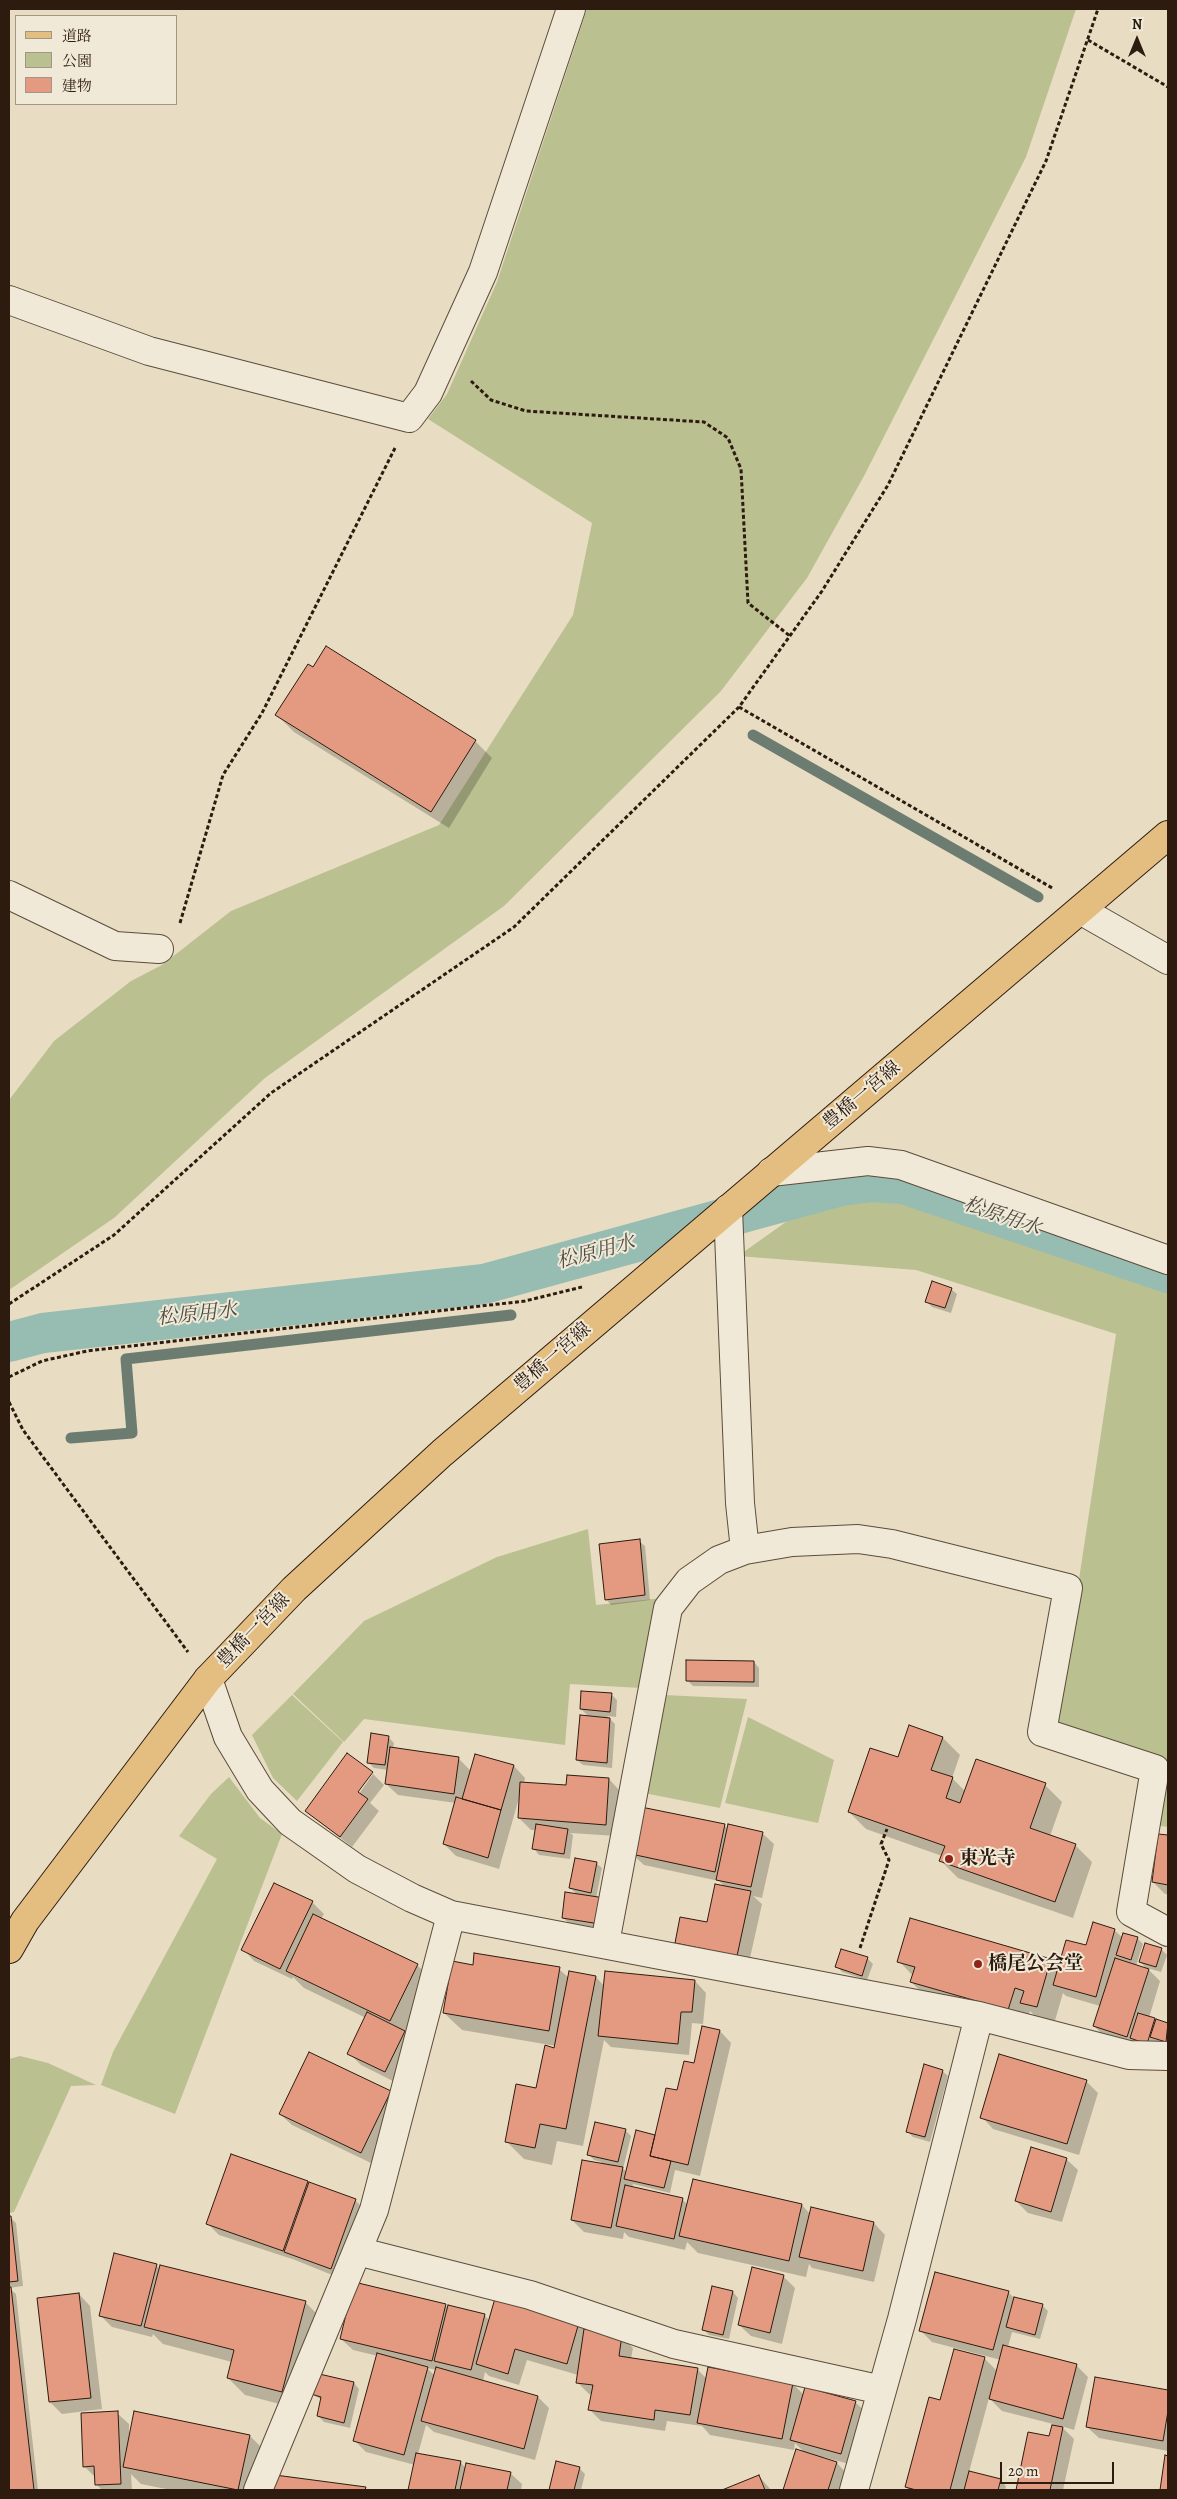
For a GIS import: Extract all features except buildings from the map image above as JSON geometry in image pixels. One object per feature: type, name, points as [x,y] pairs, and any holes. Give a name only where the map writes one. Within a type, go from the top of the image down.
[{"type":"main road","name":"豊橋一宮線","points":[[9,1949],[25,1921],[208,1679],[294,1589],[442,1453],[771,1172],[1082,911],[1168,835]]},
{"type":"street","points":[[9,300],[149,351],[409,418],[428,393],[483,272],[571,9]]},
{"type":"street","points":[[9,895],[115,946],[159,949]]},
{"type":"street","points":[[1082,911],[1168,960]]},
{"type":"street","points":[[771,1172],[868,1161],[901,1165],[1168,1260]]},
{"type":"street","points":[[728,1209],[740,1503],[745,1550]]},
{"type":"street","points":[[605,1943],[668,1608],[689,1581],[719,1560],[745,1550],[792,1542],[858,1539],[892,1544],[1068,1588],[1042,1732],[1155,1769],[1131,1912],[1168,1932]]},
{"type":"street","points":[[208,1679],[228,1737],[260,1790],[290,1822],[357,1869],[412,1898],[452,1915],[979,2016],[1129,2055],[1168,2056]]},
{"type":"street","points":[[258,2490],[374,2210],[452,1915]]},
{"type":"street","points":[[854,2490],[882,2390],[979,2016]]},
{"type":"street","points":[[357,2251],[530,2295],[674,2344],[882,2390]]},
{"type":"path","points":[[9,1304],[114,1235],[271,1093],[514,927],[738,707],[822,591],[888,485],[1046,160],[1098,9]]},
{"type":"path","points":[[1088,40],[1168,86]]},
{"type":"path","points":[[452,342],[472,384],[491,400],[526,411],[704,422],[728,438],[741,469],[748,603],[790,636]]},
{"type":"path","points":[[159,949],[175,935],[223,775],[262,713],[409,418]]},
{"type":"path","points":[[738,707],[1056,890],[1082,911]]},
{"type":"path","points":[[9,1377],[42,1361],[87,1351],[525,1301],[590,1286]]},
{"type":"path","points":[[9,1402],[23,1430],[208,1679]]},
{"type":"path","points":[[860,1948],[889,1860],[881,1844],[887,1828]]},
{"type":"green space","points":[[587,9],[1076,9],[1026,157],[864,476],[807,578],[721,691],[504,906],[265,1078],[114,1218],[9,1290],[9,1100],[54,1041],[131,981],[162,965],[231,911],[439,825],[573,615],[592,523],[428,419],[447,394],[497,282]]},
{"type":"green space","points":[[872,1190],[901,1192],[1168,1284],[1168,1827],[1154,1825],[1167,1763],[1052,1725],[1078,1586],[1116,1334],[916,1270],[738,1256],[814,1202],[844,1193]]},
{"type":"green space","points":[[588,1529],[596,1605],[663,1598],[641,1688],[570,1684],[565,1745],[364,1719],[344,1742],[293,1694],[364,1621],[497,1557]]},
{"type":"green space","points":[[292,1695],[343,1742],[297,1801],[273,1778],[252,1735]]},
{"type":"green space","points":[[665,1695],[747,1699],[720,1808],[644,1793]]},
{"type":"green space","points":[[748,1717],[834,1760],[818,1823],[725,1803]]},
{"type":"green space","points":[[229,1777],[260,1818],[282,1834],[175,2114],[101,2085],[113,2052],[217,1859],[179,1836],[211,1794]]},
{"type":"green space","points":[[20,2056],[48,2063],[96,2085],[71,2086],[14,2212],[9,2213],[9,2059]]},
{"type":"waterway","points":[[753,735],[1038,897]]},
{"type":"waterway","name":"松原用水","points":[[9,1342],[43,1333],[484,1284],[841,1186],[871,1182],[903,1184],[1168,1273]]},
{"type":"waterway","points":[[71,1438],[132,1433],[126,1359],[511,1315]]},
{"type":"place","name":"東光寺","points":[[949,1859]]},
{"type":"place","name":"橋尾公会堂","points":[[978,1964]]}]
